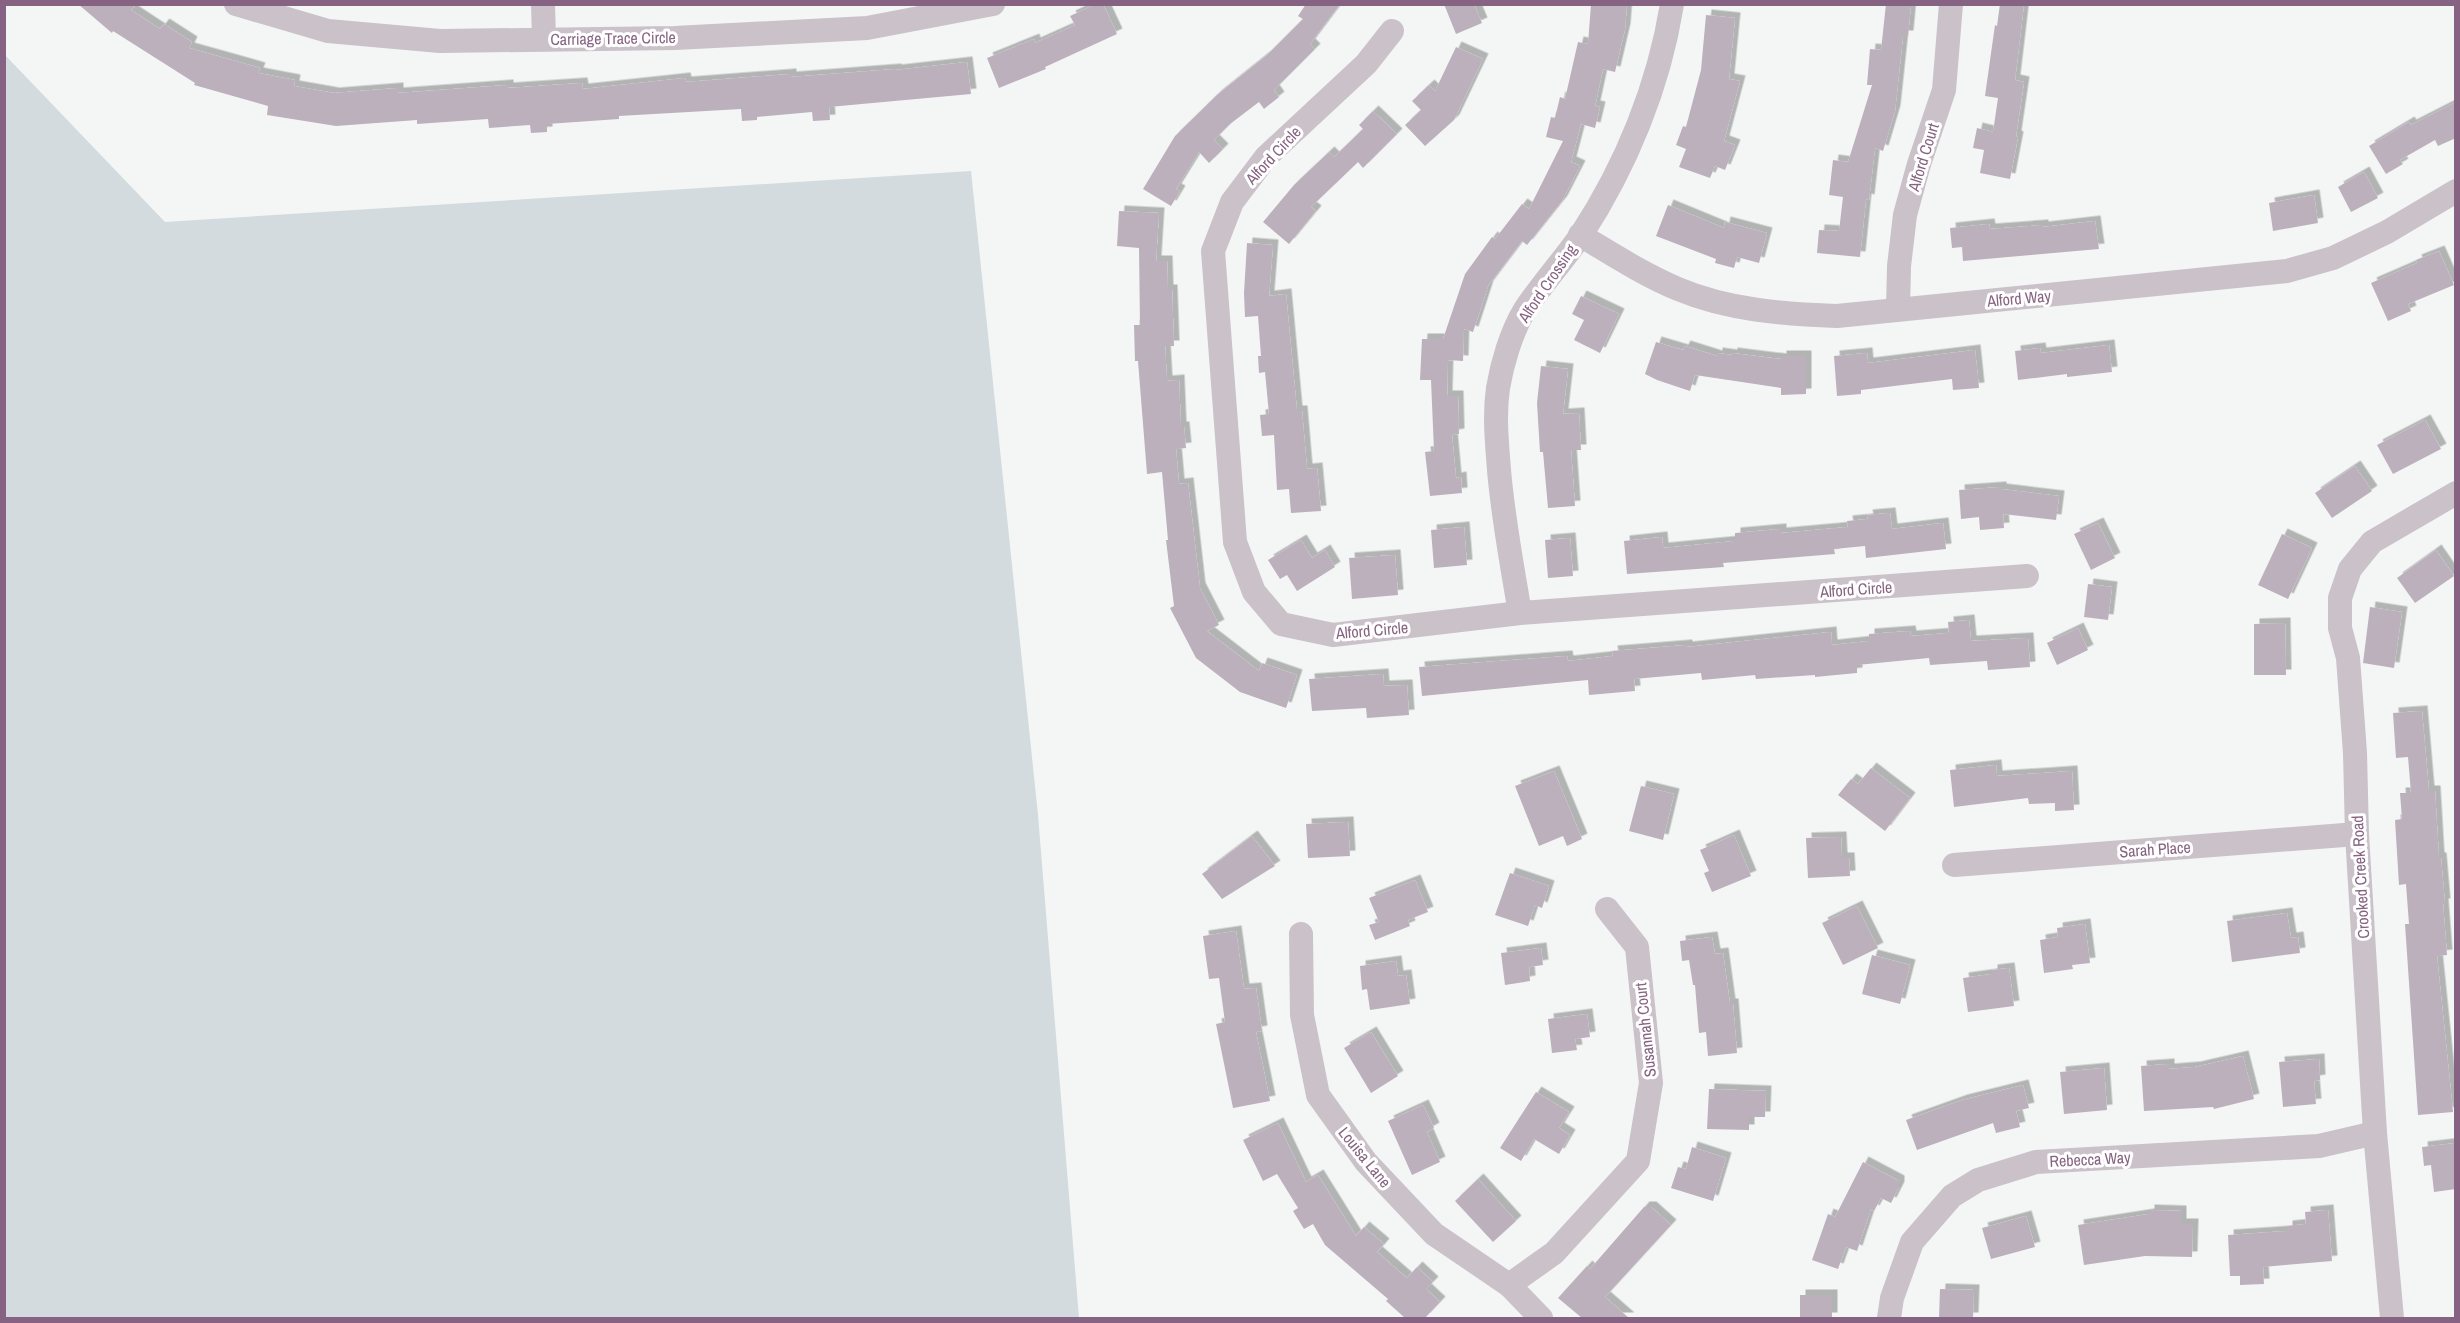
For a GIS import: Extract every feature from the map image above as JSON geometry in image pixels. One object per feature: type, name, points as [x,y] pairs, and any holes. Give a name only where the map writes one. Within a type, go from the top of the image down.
[{"type":"street","name":"Carriage Trace Circle","points":[[236,4],[328,31],[440,41],[675,38],[867,28],[993,4]]},
{"type":"street","points":[[543,4],[544,39]]},
{"type":"street","name":"Alford Crossing","points":[[1520,613],[1504,523],[1495,427],[1498,388],[1507,352],[1523,313],[1580,235],[1610,185],[1631,143],[1668,33],[1672,4]]},
{"type":"street","name":"Alford Court","points":[[1898,309],[1899,266],[1905,216],[1919,164],[1944,90],[1952,4]]},
{"type":"street","name":"Alford Circle","points":[[1392,31],[1366,64],[1266,157],[1232,201],[1213,250],[1235,542],[1254,592],[1281,624],[1334,635],[1520,613],[2027,576]]},
{"type":"street","name":"Alford Way","points":[[1580,235],[1678,289],[1724,304],[1786,314],[1837,316],[2287,272],[2333,258],[2387,232],[2456,191]]},
{"type":"street","name":"Crooked Creek Road","points":[[2392,1318],[2375,1133],[2357,834],[2355,753],[2348,658],[2340,628],[2340,598],[2350,569],[2372,542],[2456,493]]},
{"type":"street","name":"Sarah Place","points":[[1954,865],[2357,834]]},
{"type":"street","name":"Susannah Court","points":[[1509,1285],[1554,1253],[1638,1161],[1651,1083],[1637,947],[1607,909]]},
{"type":"street","name":"Louisa Lane","points":[[1301,934],[1302,1015],[1318,1095],[1366,1162],[1434,1234],[1509,1285],[1541,1318]]},
{"type":"street","name":"Rebecca Way","points":[[1889,1318],[1892,1298],[1912,1242],[1952,1196],[1978,1179],[2036,1162],[2319,1146],[2375,1133]]},
{"type":"shaded area","points":[[5,55],[165,222],[971,171],[1038,815],[1079,1318],[5,1318]]},
{"type":"building","points":[[78,4],[136,4],[131,10],[160,29],[164,24],[192,42],[189,48],[260,68],[258,73],[295,80],[294,86],[334,93],[398,88],[398,93],[508,85],[508,88],[582,83],[583,89],[685,78],[686,82],[791,74],[791,77],[896,70],[967,62],[971,94],[829,107],[830,120],[813,121],[812,112],[757,117],[757,120],[742,121],[741,109],[619,116],[619,119],[547,124],[547,132],[531,133],[530,125],[489,128],[488,119],[417,124],[417,120],[336,126],[267,115],[268,106],[194,85],[195,83],[113,31],[112,33]]},
{"type":"building","points":[[1096,4],[1103,4],[1117,34],[1045,67],[1046,69],[999,88],[987,58],[1034,39],[1035,43],[1075,25],[1070,16]]},
{"type":"building","points":[[1306,4],[1340,4],[1310,44],[1315,49],[1274,90],[1279,97],[1264,109],[1259,102],[1230,124],[1214,140],[1223,149],[1209,163],[1199,152],[1176,189],[1180,191],[1171,206],[1143,189],[1175,136],[1217,95],[1267,55],[1303,19],[1298,16]]},
{"type":"building","points":[[1444,4],[1474,4],[1482,23],[1456,34]]},
{"type":"building","points":[[1591,4],[1627,4],[1625,29],[1615,72],[1603,69],[1595,106],[1600,107],[1595,128],[1581,124],[1571,162],[1580,166],[1562,201],[1527,245],[1522,241],[1488,286],[1473,332],[1464,329],[1463,361],[1448,360],[1447,396],[1458,396],[1459,434],[1452,435],[1456,478],[1461,477],[1462,493],[1430,496],[1425,452],[1434,451],[1431,380],[1420,380],[1422,339],[1443,339],[1465,274],[1492,237],[1495,239],[1522,204],[1529,209],[1563,141],[1546,137],[1551,117],[1555,118],[1560,97],[1565,99],[1578,42],[1588,44]]},
{"type":"building","points":[[1886,4],[1911,4],[1908,36],[1903,36],[1895,111],[1883,151],[1875,148],[1869,200],[1866,199],[1860,257],[1817,253],[1819,230],[1839,231],[1843,197],[1829,195],[1833,160],[1848,162],[1872,85],[1867,85],[1870,49],[1881,50]]},
{"type":"building","points":[[2000,4],[2024,4],[2015,80],[2024,82],[2016,136],[2018,137],[2010,179],[1980,173],[1984,150],[1973,148],[1977,128],[1993,132],[1998,98],[1985,96]]},
{"type":"building","points":[[1706,15],[1735,18],[1729,79],[1740,81],[1724,141],[1735,145],[1725,170],[1715,166],[1710,178],[1679,167],[1686,149],[1676,145],[1683,126],[1686,127],[1701,70]]},
{"type":"building","points":[[1456,47],[1483,59],[1454,120],[1425,146],[1405,125],[1421,110],[1412,101],[1429,85],[1435,91]]},
{"type":"building","points":[[2456,102],[2456,138],[2438,146],[2435,140],[2400,160],[2403,164],[2386,174],[2369,146],[2409,122],[2411,125]]},
{"type":"building","points":[[1373,111],[1397,134],[1363,168],[1358,162],[1311,207],[1316,211],[1289,244],[1263,222],[1294,185],[1329,152],[1334,157],[1363,129],[1359,125]]},
{"type":"building","points":[[2364,172],[2378,198],[2351,212],[2338,187]]},
{"type":"building","points":[[2314,195],[2318,223],[2273,231],[2269,203]]},
{"type":"building","points":[[1668,205],[1724,228],[1725,222],[1767,233],[1759,263],[1737,257],[1734,268],[1715,263],[1716,259],[1656,236]]},
{"type":"building","points":[[1119,211],[1159,213],[1156,261],[1167,261],[1168,290],[1172,290],[1174,346],[1165,346],[1167,381],[1179,380],[1181,427],[1184,427],[1186,448],[1176,449],[1179,484],[1188,483],[1200,588],[1219,625],[1207,631],[1259,671],[1262,663],[1297,675],[1286,708],[1240,692],[1196,658],[1170,608],[1174,606],[1166,540],[1168,540],[1162,472],[1147,474],[1138,361],[1135,361],[1134,325],[1140,325],[1139,248],[1117,246]]},
{"type":"building","points":[[2095,221],[2099,249],[1963,261],[1962,247],[1952,248],[1950,228],[1989,224],[1990,229],[2043,225],[2043,227]]},
{"type":"building","points":[[1247,243],[1273,245],[1269,296],[1286,294],[1297,411],[1302,411],[1307,469],[1317,468],[1321,511],[1291,513],[1289,489],[1277,490],[1274,435],[1262,436],[1260,415],[1269,414],[1265,372],[1259,373],[1258,356],[1261,356],[1258,316],[1245,317]]},
{"type":"building","points":[[2439,251],[2454,285],[2408,304],[2411,311],[2388,321],[2371,283]]},
{"type":"building","points":[[1581,296],[1619,314],[1600,353],[1574,340],[1584,320],[1572,314]]},
{"type":"building","points":[[1656,342],[1683,350],[1685,346],[1717,356],[1717,353],[1732,355],[1732,353],[1781,359],[1781,356],[1806,356],[1806,394],[1781,395],[1781,388],[1695,375],[1690,391],[1657,380],[1645,374]]},
{"type":"building","points":[[2109,345],[2112,372],[2067,377],[2067,374],[2018,380],[2015,351],[2040,348],[2041,353]]},
{"type":"building","points":[[1975,350],[1979,388],[1953,390],[1952,379],[1861,390],[1861,394],[1837,396],[1834,356],[1867,353],[1868,363]]},
{"type":"building","points":[[1541,366],[1568,369],[1563,414],[1579,413],[1581,450],[1571,450],[1575,506],[1548,508],[1543,452],[1540,452],[1537,403]]},
{"type":"building","points":[[2425,420],[2441,449],[2393,474],[2377,445]]},
{"type":"building","points":[[2355,466],[2372,491],[2332,518],[2315,493]]},
{"type":"building","points":[[2001,487],[2001,489],[2059,496],[2056,520],[2003,514],[2004,528],[1980,530],[1979,517],[1961,519],[1959,490]]},
{"type":"building","points":[[1890,513],[1892,529],[1943,523],[1946,549],[1866,558],[1865,546],[1834,549],[1835,554],[1723,563],[1724,567],[1627,574],[1624,541],[1662,537],[1663,548],[1735,541],[1735,533],[1781,529],[1781,533],[1848,527],[1847,521],[1868,519],[1867,515]]},
{"type":"building","points":[[2098,523],[2115,558],[2091,570],[2074,534]]},
{"type":"building","points":[[1464,527],[1467,565],[1434,568],[1431,530]]},
{"type":"building","points":[[2282,534],[2312,548],[2288,599],[2258,585]]},
{"type":"building","points":[[1570,538],[1573,576],[1548,578],[1545,540]]},
{"type":"building","points":[[1301,540],[1312,558],[1325,550],[1335,567],[1297,591],[1287,575],[1280,579],[1268,560]]},
{"type":"building","points":[[2436,550],[2454,576],[2415,603],[2397,578]]},
{"type":"building","points":[[1395,555],[1398,595],[1352,599],[1349,558]]},
{"type":"building","points":[[2088,584],[2112,587],[2108,620],[2084,617]]},
{"type":"building","points":[[2370,607],[2402,612],[2394,668],[2363,663]]},
{"type":"building","points":[[1969,620],[1971,641],[2028,638],[2030,667],[1988,670],[1987,661],[1930,665],[1929,658],[1857,665],[1857,673],[1815,677],[1815,675],[1756,679],[1755,675],[1702,680],[1701,673],[1634,679],[1635,691],[1589,695],[1588,680],[1422,696],[1419,667],[1567,656],[1568,661],[1613,656],[1612,651],[1687,645],[1687,647],[1831,632],[1832,645],[1869,641],[1869,634],[1910,631],[1911,636],[1949,633],[1948,622]]},
{"type":"building","points":[[2285,623],[2286,675],[2254,675],[2254,624]]},
{"type":"building","points":[[2078,628],[2088,650],[2057,665],[2047,643]]},
{"type":"building","points":[[1383,674],[1384,686],[1407,685],[1409,715],[1367,718],[1366,708],[1312,711],[1309,679]]},
{"type":"building","points":[[2422,711],[2429,791],[2435,791],[2439,858],[2441,858],[2445,904],[2443,904],[2447,955],[2437,956],[2453,1112],[2418,1115],[2405,924],[2409,924],[2406,884],[2399,885],[2395,820],[2402,819],[2400,793],[2411,793],[2408,757],[2396,758],[2393,713]]},
{"type":"building","points":[[1996,765],[1997,776],[2072,771],[2074,810],[2055,811],[2055,803],[2029,804],[2028,798],[1954,807],[1950,770]]},
{"type":"building","points":[[1871,768],[1910,798],[1885,831],[1838,795],[1851,779],[1858,784]]},
{"type":"building","points":[[1554,771],[1582,839],[1567,846],[1563,836],[1539,846],[1515,786]]},
{"type":"building","points":[[1641,786],[1674,794],[1663,840],[1629,831]]},
{"type":"building","points":[[1348,822],[1350,856],[1308,858],[1306,824]]},
{"type":"building","points":[[1734,835],[1751,876],[1712,892],[1704,873],[1709,871],[1700,850]]},
{"type":"building","points":[[1252,836],[1275,866],[1222,899],[1202,874]]},
{"type":"building","points":[[1841,837],[1842,858],[1849,858],[1850,876],[1808,878],[1806,838]]},
{"type":"building","points":[[1510,873],[1549,886],[1542,908],[1535,905],[1528,926],[1495,915]]},
{"type":"building","points":[[1415,880],[1428,912],[1408,920],[1410,926],[1375,940],[1369,925],[1379,922],[1369,898]]},
{"type":"building","points":[[1857,906],[1878,948],[1843,965],[1822,923]]},
{"type":"building","points":[[2287,913],[2291,938],[2298,937],[2300,953],[2232,962],[2227,921]]},
{"type":"building","points":[[2085,924],[2090,963],[2072,965],[2073,969],[2044,973],[2040,940],[2058,937],[2057,928]]},
{"type":"building","points":[[1236,931],[1244,989],[1256,988],[1262,1031],[1256,1032],[1270,1101],[1233,1108],[1216,1024],[1225,1022],[1219,978],[1209,979],[1203,936]]},
{"type":"building","points":[[1712,937],[1715,954],[1723,953],[1730,1004],[1733,1004],[1737,1053],[1708,1056],[1706,1032],[1699,1033],[1695,985],[1693,985],[1689,960],[1682,961],[1680,941]]},
{"type":"building","points":[[1541,948],[1543,965],[1529,967],[1530,981],[1505,985],[1501,953]]},
{"type":"building","points":[[1872,955],[1910,965],[1900,1004],[1862,994]]},
{"type":"building","points":[[1396,961],[1398,976],[1406,975],[1410,1004],[1370,1010],[1367,989],[1362,990],[1360,966]]},
{"type":"building","points":[[2009,968],[2014,1006],[1968,1012],[1963,978],[1992,974],[1992,970]]},
{"type":"building","points":[[1587,1014],[1590,1037],[1575,1039],[1577,1050],[1552,1053],[1548,1019]]},
{"type":"building","points":[[1371,1032],[1398,1076],[1371,1093],[1344,1048]]},
{"type":"building","points":[[2243,1056],[2254,1099],[2214,1109],[2213,1107],[2144,1111],[2141,1066],[2169,1064],[2169,1069],[2195,1067]]},
{"type":"building","points":[[2319,1059],[2320,1080],[2314,1081],[2316,1104],[2283,1107],[2279,1062]]},
{"type":"building","points":[[2104,1068],[2107,1110],[2064,1114],[2060,1072]]},
{"type":"building","points":[[2023,1085],[2029,1108],[2016,1111],[2020,1127],[1996,1133],[1993,1123],[1917,1150],[1906,1120],[1962,1100]]},
{"type":"building","points":[[1709,1089],[1766,1091],[1765,1117],[1749,1117],[1749,1130],[1707,1129]]},
{"type":"building","points":[[1536,1092],[1569,1112],[1559,1128],[1570,1135],[1559,1154],[1534,1139],[1521,1161],[1500,1148]]},
{"type":"building","points":[[1423,1105],[1434,1128],[1427,1132],[1440,1162],[1412,1175],[1388,1121]]},
{"type":"building","points":[[1278,1123],[1306,1182],[1318,1175],[1356,1236],[1364,1227],[1384,1244],[1377,1252],[1407,1278],[1417,1267],[1433,1282],[1426,1289],[1440,1302],[1425,1318],[1405,1318],[1386,1301],[1388,1299],[1325,1245],[1313,1224],[1304,1229],[1293,1211],[1298,1208],[1277,1174],[1263,1181],[1243,1140]]},
{"type":"building","points":[[2456,1143],[2456,1189],[2434,1192],[2431,1165],[2424,1166],[2422,1147]]},
{"type":"building","points":[[1692,1147],[1726,1158],[1713,1201],[1671,1188],[1678,1167],[1686,1169]]},
{"type":"building","points":[[1863,1162],[1899,1181],[1899,1187],[1891,1203],[1881,1198],[1874,1211],[1871,1209],[1857,1251],[1846,1247],[1838,1269],[1812,1260],[1828,1214],[1835,1217]]},
{"type":"building","points":[[1478,1179],[1516,1221],[1493,1242],[1455,1201]]},
{"type":"building","points":[[1644,1207],[1651,1207],[1671,1225],[1605,1297],[1629,1318],[1582,1318],[1558,1298],[1587,1266],[1590,1269]]},
{"type":"building","points":[[2149,1210],[2181,1211],[2181,1224],[2193,1224],[2192,1257],[2145,1256],[2084,1265],[2078,1225],[2149,1214]]},
{"type":"building","points":[[2328,1210],[2332,1261],[2263,1267],[2264,1284],[2240,1285],[2240,1276],[2230,1276],[2228,1235],[2287,1231],[2287,1226],[2306,1224],[2305,1212]]},
{"type":"building","points":[[2026,1216],[2035,1247],[1991,1259],[1982,1228]]},
{"type":"building","points":[[1940,1289],[1974,1290],[1973,1318],[1939,1318]]},
{"type":"building","points":[[1800,1295],[1832,1295],[1832,1318],[1800,1318]]}]
